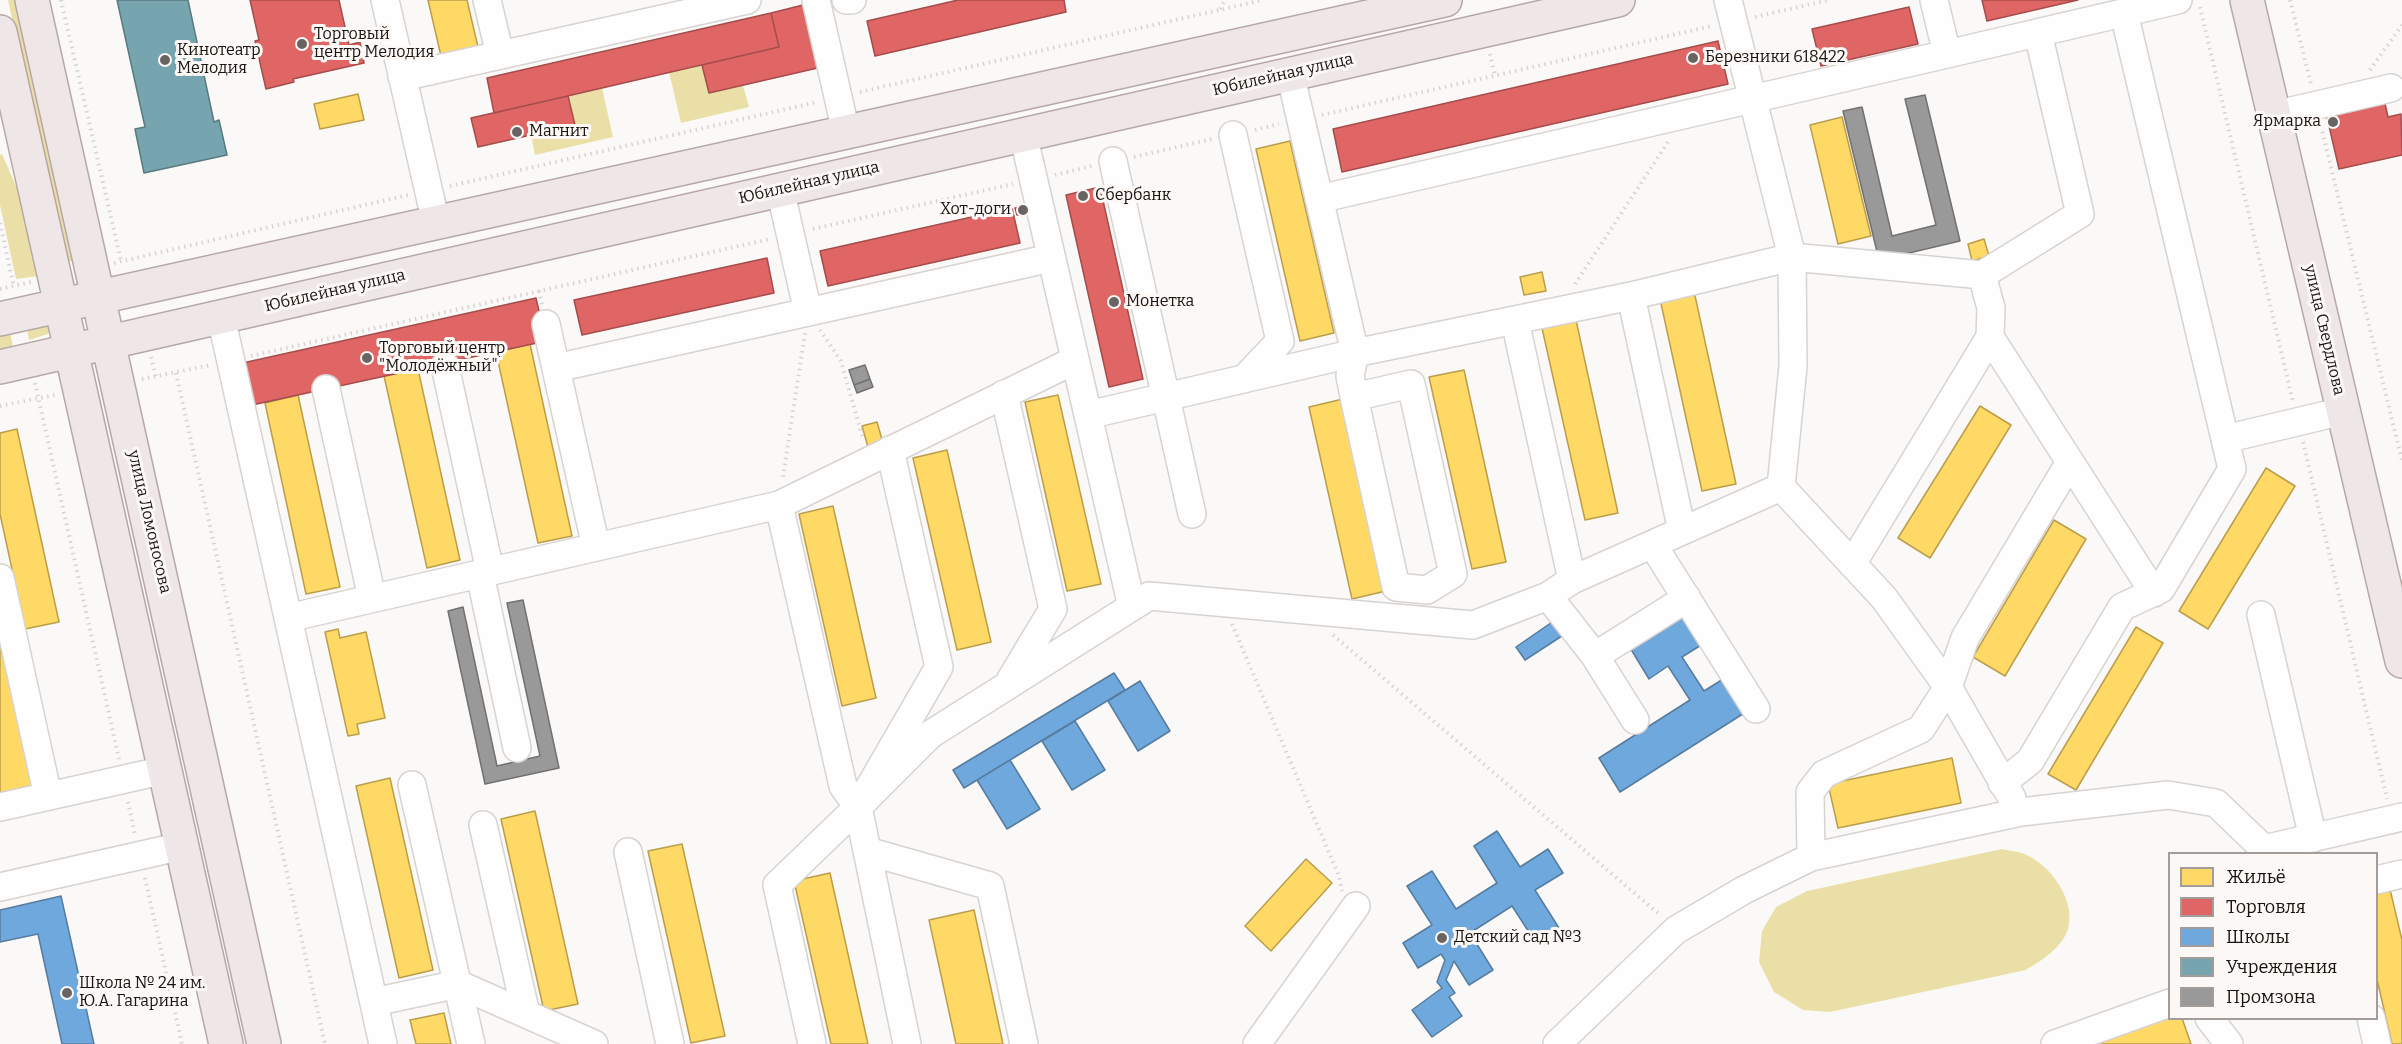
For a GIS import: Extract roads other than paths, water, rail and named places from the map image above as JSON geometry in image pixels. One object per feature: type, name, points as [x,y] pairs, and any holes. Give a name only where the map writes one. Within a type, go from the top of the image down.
[{"type":"main road","name":"улица Ломоносова","points":[[32,0],[104,275],[109,342],[264,1044]]},
{"type":"main road","name":"Юбилейная улица","points":[[0,367],[1618,0]]},
{"type":"main road","name":"улица Свердлова","points":[[2247,0],[2343,411],[2392,572],[2402,661]]},
{"type":"main road","points":[[0,320],[58,291],[104,275],[436,223],[1435,1]]},
{"type":"main road","points":[[0,32],[226,1044]]},
{"type":"street","points":[[385,0],[436,223]]},
{"type":"street","points":[[487,0],[500,55]]},
{"type":"street","points":[[402,77],[747,0]]},
{"type":"street","points":[[816,0],[846,132]]},
{"type":"street","points":[[846,0],[852,0]]},
{"type":"street","points":[[1934,0],[1947,54]]},
{"type":"street","points":[[1319,199],[2178,0]]},
{"type":"street","points":[[1731,11],[1792,257],[1793,366],[1781,487],[1884,598],[1948,687],[2021,812]]},
{"type":"street","points":[[2002,783],[2030,761],[2122,607],[2161,589],[2232,469],[2124,13]]},
{"type":"street","points":[[1088,415],[1355,353],[1631,296],[1792,257],[1982,275],[2080,214],[2038,33]]},
{"type":"street","points":[[1290,73],[1355,353],[1350,376],[1354,397],[1396,586],[1427,590],[1453,574],[1411,384],[1354,397]]},
{"type":"street","points":[[2274,115],[2391,88]]},
{"type":"street","points":[[1023,134],[1132,607]]},
{"type":"street","points":[[1233,135],[1280,341],[1244,379]]},
{"type":"street","points":[[1113,161],[1192,514]]},
{"type":"street","points":[[780,189],[808,312]]},
{"type":"street","points":[[556,368],[1051,258]]},
{"type":"street","points":[[1852,564],[1990,337],[1991,308],[1982,275]]},
{"type":"street","points":[[1631,296],[1682,531]]},
{"type":"street","points":[[221,316],[383,1044]]},
{"type":"street","points":[[1515,321],[1572,580]]},
{"type":"street","points":[[546,324],[596,547]]},
{"type":"street","points":[[1990,337],[2154,593]]},
{"type":"street","points":[[288,618],[779,505],[1075,360]]},
{"type":"street","points":[[445,366],[517,748]]},
{"type":"street","points":[[326,389],[372,598]]},
{"type":"street","points":[[1004,394],[1053,609],[1009,683]]},
{"type":"street","points":[[2225,439],[2343,411]]},
{"type":"street","points":[[858,807],[939,667],[879,455]]},
{"type":"street","points":[[1810,857],[1810,792],[1824,774],[1922,729],[1948,687],[1965,638],[2070,462]]},
{"type":"street","points":[[812,1044],[777,885],[931,734],[1149,596],[1473,625],[1548,596],[1572,580],[1781,487]]},
{"type":"street","points":[[779,505],[843,786],[858,807],[907,1044]]},
{"type":"street","points":[[1653,544],[1756,709]]},
{"type":"street","points":[[0,578],[48,796]]},
{"type":"street","points":[[1427,590],[1434,621]]},
{"type":"street","points":[[1548,596],[1595,656],[1635,720]]},
{"type":"street","points":[[1595,656],[1686,598]]},
{"type":"street","points":[[2261,615],[2313,838]]},
{"type":"street","points":[[0,807],[165,770]]},
{"type":"street","points":[[412,785],[471,1044]]},
{"type":"street","points":[[1557,1044],[1676,930],[1744,890],[1810,857],[2021,812],[2168,795],[2216,803],[2264,849],[2402,817]]},
{"type":"street","points":[[483,825],[526,1014]]},
{"type":"street","points":[[0,887],[182,846]]},
{"type":"street","points":[[867,851],[990,886],[1024,1044]]},
{"type":"street","points":[[628,852],[670,1044]]},
{"type":"street","points":[[2378,880],[2402,874]]},
{"type":"street","points":[[1260,1043],[1351,911]]},
{"type":"street","points":[[374,1002],[458,984],[594,1044]]},
{"type":"street","points":[[2055,1044],[2168,1003]]},
{"type":"street","points":[[2211,1020],[2229,1044]]},
{"type":"street","points":[[2371,1020],[2377,1044]]},
{"type":"place","name":"Торговый центр Мелодия","points":[[302,44]]},
{"type":"place","name":"Березники 618422","points":[[1693,58]]},
{"type":"place","name":"Кинотеатр Мелодия","points":[[165,60]]},
{"type":"place","name":"Ярмарка","points":[[2333,122]]},
{"type":"place","name":"Магнит","points":[[517,132]]},
{"type":"place","name":"Сбербанк","points":[[1083,196]]},
{"type":"place","name":"Хот-доги","points":[[1023,210]]},
{"type":"place","name":"Монетка","points":[[1114,302]]},
{"type":"place","name":"Торговый центр \"Молодёжный\"","points":[[367,358]]},
{"type":"place","name":"Детский сад №3","points":[[1442,938]]},
{"type":"place","name":"Школа № 24 им. Ю.А. Гагарина","points":[[67,993]]}]
